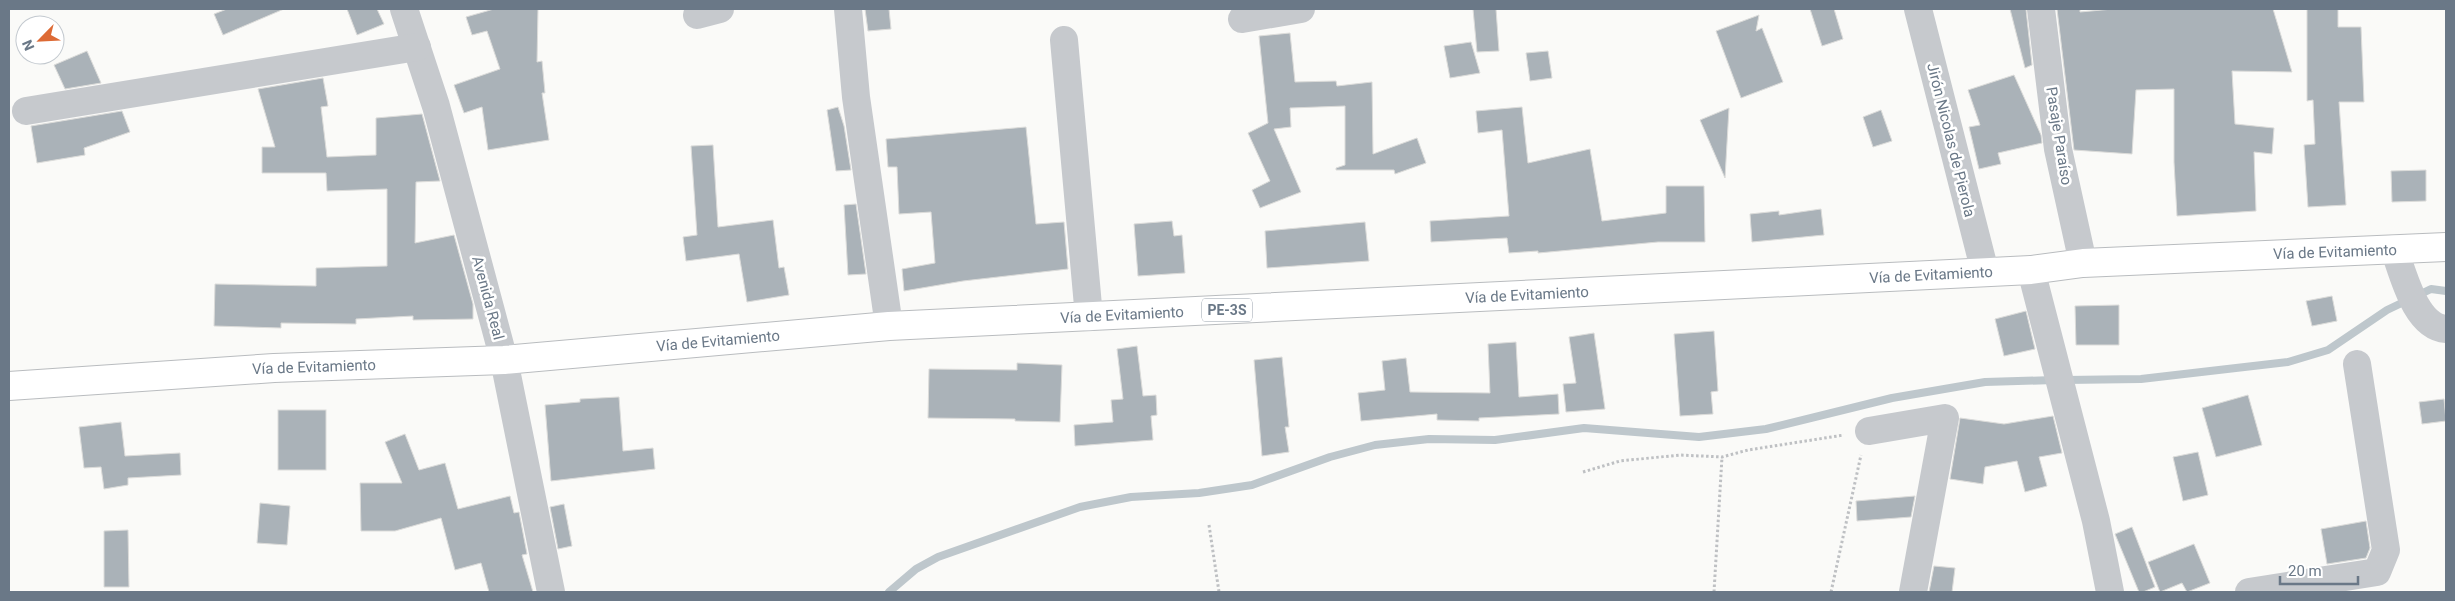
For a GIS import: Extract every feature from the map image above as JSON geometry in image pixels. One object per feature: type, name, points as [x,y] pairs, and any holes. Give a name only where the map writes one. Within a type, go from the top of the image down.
[{"type":"highway","name":"Vía de Evitamiento","points":[[9,386],[274,368],[504,360],[889,326],[2031,270],[2083,263],[2446,247]]},
{"type":"street","name":"Avenida Real","points":[[404,9],[436,106],[504,360],[551,592]]},
{"type":"street","points":[[848,9],[856,97],[889,326]]},
{"type":"street","points":[[1242,19],[1301,9]]},
{"type":"street","name":"Jirón Nicolas de Pierola","points":[[1918,9],[1984,272]]},
{"type":"street","name":"Pasaje Paraíso","points":[[2041,9],[2058,149],[2083,263]]},
{"type":"street","points":[[1064,40],[1089,317]]},
{"type":"street","points":[[26,111],[416,47]]},
{"type":"street","points":[[2394,249],[2412,297],[2426,320],[2446,328]]},
{"type":"street","points":[[2031,270],[2096,522],[2110,592]]},
{"type":"street","points":[[2249,592],[2381,582],[2386,550],[2357,364]]},
{"type":"street","points":[[1869,431],[1945,418],[1913,592]]},
{"type":"path","points":[[1583,472],[1620,461],[1680,456],[1722,457],[1748,450],[1869,431],[1858,465],[1831,592]]},
{"type":"path","points":[[1714,592],[1722,457]]},
{"type":"path","points":[[1209,524],[1219,592]]},
{"type":"building","points":[[227,9],[284,9],[223,35],[214,14]]},
{"type":"building","points":[[347,9],[377,9],[384,24],[357,35]]},
{"type":"building","points":[[494,9],[538,9],[537,62],[542,61],[545,93],[542,93],[549,140],[488,150],[482,107],[464,113],[454,85],[500,69],[487,31],[472,35],[466,17]]},
{"type":"building","points":[[865,9],[889,9],[891,29],[868,31]]},
{"type":"building","points":[[1473,9],[1496,9],[1499,51],[1477,52]]},
{"type":"building","points":[[1810,9],[1834,9],[1843,39],[1822,46]]},
{"type":"building","points":[[2010,9],[2026,9],[2032,65],[2025,68]]},
{"type":"building","points":[[2057,9],[2080,9],[2080,12],[2113,9],[2273,9],[2292,72],[2232,71],[2235,124],[2274,128],[2272,154],[2254,152],[2256,211],[2177,216],[2174,162],[2174,89],[2136,90],[2132,154],[2074,150]]},
{"type":"building","points":[[2307,9],[2338,9],[2338,27],[2361,27],[2364,102],[2339,102],[2346,205],[2308,207],[2304,145],[2315,144],[2313,100],[2307,101]]},
{"type":"building","points":[[1759,15],[1756,31],[1762,28],[1783,82],[1741,98],[1716,31]]},
{"type":"building","points":[[1290,33],[1295,82],[1336,81],[1337,86],[1372,82],[1373,154],[1417,138],[1426,163],[1395,174],[1394,170],[1336,170],[1336,168],[1345,165],[1345,106],[1290,108],[1291,127],[1274,129],[1301,192],[1260,208],[1252,190],[1270,181],[1248,133],[1268,123],[1259,36]]},
{"type":"building","points":[[1471,42],[1480,73],[1450,78],[1444,46]]},
{"type":"building","points":[[87,51],[101,83],[65,89],[54,65],[65,65],[65,60]]},
{"type":"building","points":[[1548,51],[1552,78],[1530,81],[1526,53]]},
{"type":"building","points":[[2014,75],[2041,135],[2042,143],[1998,153],[2001,164],[1979,169],[1969,127],[1980,125],[1968,90]]},
{"type":"building","points":[[323,78],[328,106],[321,107],[327,157],[376,155],[376,118],[422,114],[440,181],[416,182],[415,243],[454,235],[473,304],[473,319],[413,320],[413,316],[356,319],[356,324],[281,323],[281,328],[214,326],[215,284],[316,286],[316,268],[387,266],[387,189],[327,191],[326,173],[262,173],[262,147],[275,147],[258,89]]},
{"type":"building","points":[[838,107],[844,126],[851,170],[836,171],[827,110]]},
{"type":"building","points":[[1522,107],[1528,163],[1590,149],[1602,221],[1666,213],[1666,186],[1704,186],[1705,242],[1658,242],[1538,253],[1538,251],[1509,253],[1507,238],[1431,242],[1430,221],[1509,216],[1502,130],[1478,133],[1476,111]]},
{"type":"building","points":[[1729,108],[1725,178],[1700,120]]},
{"type":"building","points":[[1881,110],[1892,141],[1873,147],[1863,117]]},
{"type":"building","points":[[122,111],[130,132],[84,148],[85,155],[37,163],[31,126]]},
{"type":"building","points":[[1026,127],[1036,224],[1064,222],[1068,269],[963,281],[904,291],[902,269],[935,263],[931,212],[899,214],[897,167],[888,167],[886,139]]},
{"type":"building","points":[[713,145],[718,227],[773,220],[779,268],[784,267],[789,295],[747,302],[739,254],[686,261],[683,237],[697,235],[691,146]]},
{"type":"building","points":[[2426,170],[2426,201],[2392,202],[2391,171]]},
{"type":"building","points":[[856,204],[866,274],[848,275],[844,205]]},
{"type":"building","points":[[1821,209],[1824,235],[1752,242],[1750,214],[1779,211],[1779,215]]},
{"type":"building","points":[[1172,221],[1174,236],[1182,235],[1185,273],[1138,276],[1134,224]]},
{"type":"building","points":[[1365,222],[1369,261],[1267,268],[1265,231]]},
{"type":"building","points":[[2332,296],[2337,321],[2312,326],[2306,301]]},
{"type":"building","points":[[2119,305],[2119,345],[2076,345],[2075,306]]},
{"type":"building","points":[[2026,311],[2035,349],[2004,356],[1995,319]]},
{"type":"building","points":[[1714,331],[1718,391],[1711,392],[1713,414],[1680,416],[1674,334]]},
{"type":"building","points":[[1594,333],[1605,409],[1566,412],[1563,384],[1576,383],[1569,337]]},
{"type":"building","points":[[1516,342],[1519,397],[1558,394],[1559,414],[1479,418],[1479,421],[1437,420],[1437,414],[1361,421],[1358,393],[1385,390],[1382,361],[1406,358],[1410,392],[1490,393],[1488,344]]},
{"type":"building","points":[[1137,346],[1143,396],[1156,395],[1157,415],[1151,416],[1153,440],[1075,446],[1074,425],[1113,422],[1111,400],[1123,399],[1117,349]]},
{"type":"building","points":[[1282,357],[1289,427],[1285,427],[1289,452],[1262,456],[1254,360]]},
{"type":"building","points":[[1017,363],[1062,365],[1060,422],[1015,421],[1015,419],[928,418],[929,369],[1017,370]]},
{"type":"building","points":[[2248,395],[2262,445],[2216,457],[2202,408]]},
{"type":"building","points":[[619,397],[623,451],[653,448],[655,469],[551,481],[545,405],[580,402],[580,399]]},
{"type":"building","points":[[2444,399],[2446,421],[2422,424],[2419,402]]},
{"type":"building","points":[[278,410],[326,410],[326,470],[278,470]]},
{"type":"building","points":[[2053,416],[2062,453],[2039,457],[2047,486],[2025,492],[2017,461],[1985,467],[1983,484],[1950,479],[1960,418],[2004,424]]},
{"type":"building","points":[[121,422],[125,456],[180,453],[181,475],[128,478],[128,485],[104,489],[101,467],[84,468],[79,427]]},
{"type":"building","points":[[405,434],[419,470],[445,463],[458,509],[510,496],[514,513],[519,512],[527,554],[522,555],[533,592],[489,592],[481,563],[455,570],[441,518],[395,531],[361,531],[360,483],[402,483],[385,442]]},
{"type":"building","points":[[2198,452],[2208,495],[2183,501],[2173,457]]},
{"type":"building","points":[[1915,496],[1911,517],[1857,521],[1856,501]]},
{"type":"building","points":[[260,503],[290,506],[287,545],[257,543]]},
{"type":"building","points":[[564,504],[572,546],[558,549],[550,507]]},
{"type":"building","points":[[2366,521],[2370,548],[2366,558],[2327,564],[2321,529]]},
{"type":"building","points":[[2132,527],[2155,587],[2143,592],[2139,592],[2115,534]]},
{"type":"building","points":[[128,530],[129,587],[104,587],[104,531]]},
{"type":"building","points":[[2194,544],[2210,583],[2187,592],[2182,583],[2160,592],[2148,562]]},
{"type":"building","points":[[1934,566],[1955,568],[1952,592],[1929,592]]},
{"type":"waterway","points":[[2065,380],[2141,379],[2288,362],[2328,350],[2387,310],[2431,289],[2446,291]]},
{"type":"waterway","points":[[889,592],[916,569],[938,557],[1080,507],[1131,497],[1199,493],[1252,485],[1330,457],[1375,445],[1429,439],[1495,440],[1584,428],[1699,437],[1766,429],[1892,398],[1985,382],[2054,380]]}]
